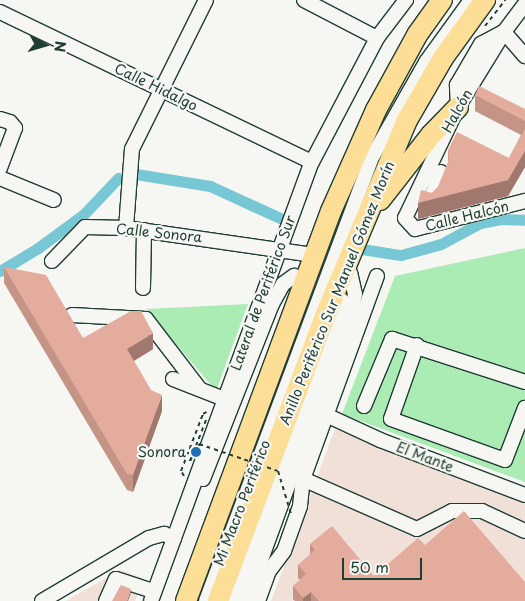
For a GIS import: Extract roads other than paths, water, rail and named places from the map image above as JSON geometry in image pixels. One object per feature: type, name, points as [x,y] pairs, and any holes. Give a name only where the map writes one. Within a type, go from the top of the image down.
[{"type":"highway","points":[[417,35],[430,0]]},
{"type":"highway","points":[[186,601],[331,211],[376,110],[417,35],[442,0]]},
{"type":"highway","name":"Anillo Periférico Sur Manuel Gómez Morín","points":[[218,601],[362,223],[406,122],[444,58],[485,0]]},
{"type":"highway","points":[[362,223],[431,135],[458,107]]},
{"type":"highway","points":[[176,601],[204,552]]},
{"type":"street","points":[[126,228],[127,187],[132,149],[206,0]]},
{"type":"street","points":[[304,0],[377,38]]},
{"type":"street","name":"Lateral de Periférico Sur","points":[[153,596],[312,162],[377,38],[406,0]]},
{"type":"street","name":"Mi Macro Periférico","points":[[196,601],[384,110],[412,59],[452,0]]},
{"type":"street","name":"Mi Macro Periférico","points":[[206,601],[371,158],[426,62],[471,0]]},
{"type":"street","points":[[458,107],[457,85],[481,44],[504,32],[525,4]]},
{"type":"street","name":"Calle Hidalgo","points":[[0,12],[312,162]]},
{"type":"street","points":[[504,32],[525,56]]},
{"type":"street","name":"Halcón","points":[[409,225],[405,218],[407,208],[458,107]]},
{"type":"street","points":[[0,119],[10,122],[15,128],[0,168]]},
{"type":"street","points":[[430,200],[441,172]]},
{"type":"street","points":[[0,178],[54,200]]},
{"type":"street","name":"Calle Halcón","points":[[409,225],[415,229],[525,201]]},
{"type":"street","name":"Calle Sonora","points":[[52,261],[85,227],[144,230],[279,248],[306,254]]},
{"type":"street","points":[[144,230],[144,288]]},
{"type":"street","points":[[246,601],[352,310],[355,294],[350,272]]},
{"type":"street","points":[[42,601],[149,538],[176,532],[213,459],[272,304],[283,284],[294,276]]},
{"type":"street","points":[[258,601],[269,571],[284,551],[300,506],[303,479],[377,276]]},
{"type":"street","points":[[234,601],[335,328],[341,300]]},
{"type":"street","points":[[72,315],[146,319],[199,388]]},
{"type":"street","points":[[364,406],[388,344],[398,339],[525,382]]},
{"type":"street","points":[[417,345],[391,419],[506,460],[525,408]]},
{"type":"street","points":[[173,379],[224,399]]},
{"type":"street","name":"El Mante","points":[[326,415],[380,440],[525,495]]},
{"type":"street","points":[[303,479],[417,529],[452,511],[482,511],[525,530]]},
{"type":"street","points":[[106,601],[116,579],[153,596]]},
{"type":"waterway","points":[[136,174],[210,186],[280,218]]},
{"type":"waterway","points":[[0,271],[38,248],[84,214],[118,178]]},
{"type":"waterway","points":[[362,249],[401,255],[441,244],[480,223],[501,219],[525,220]]},
{"type":"place","name":"Sonora","points":[[196,452]]}]
